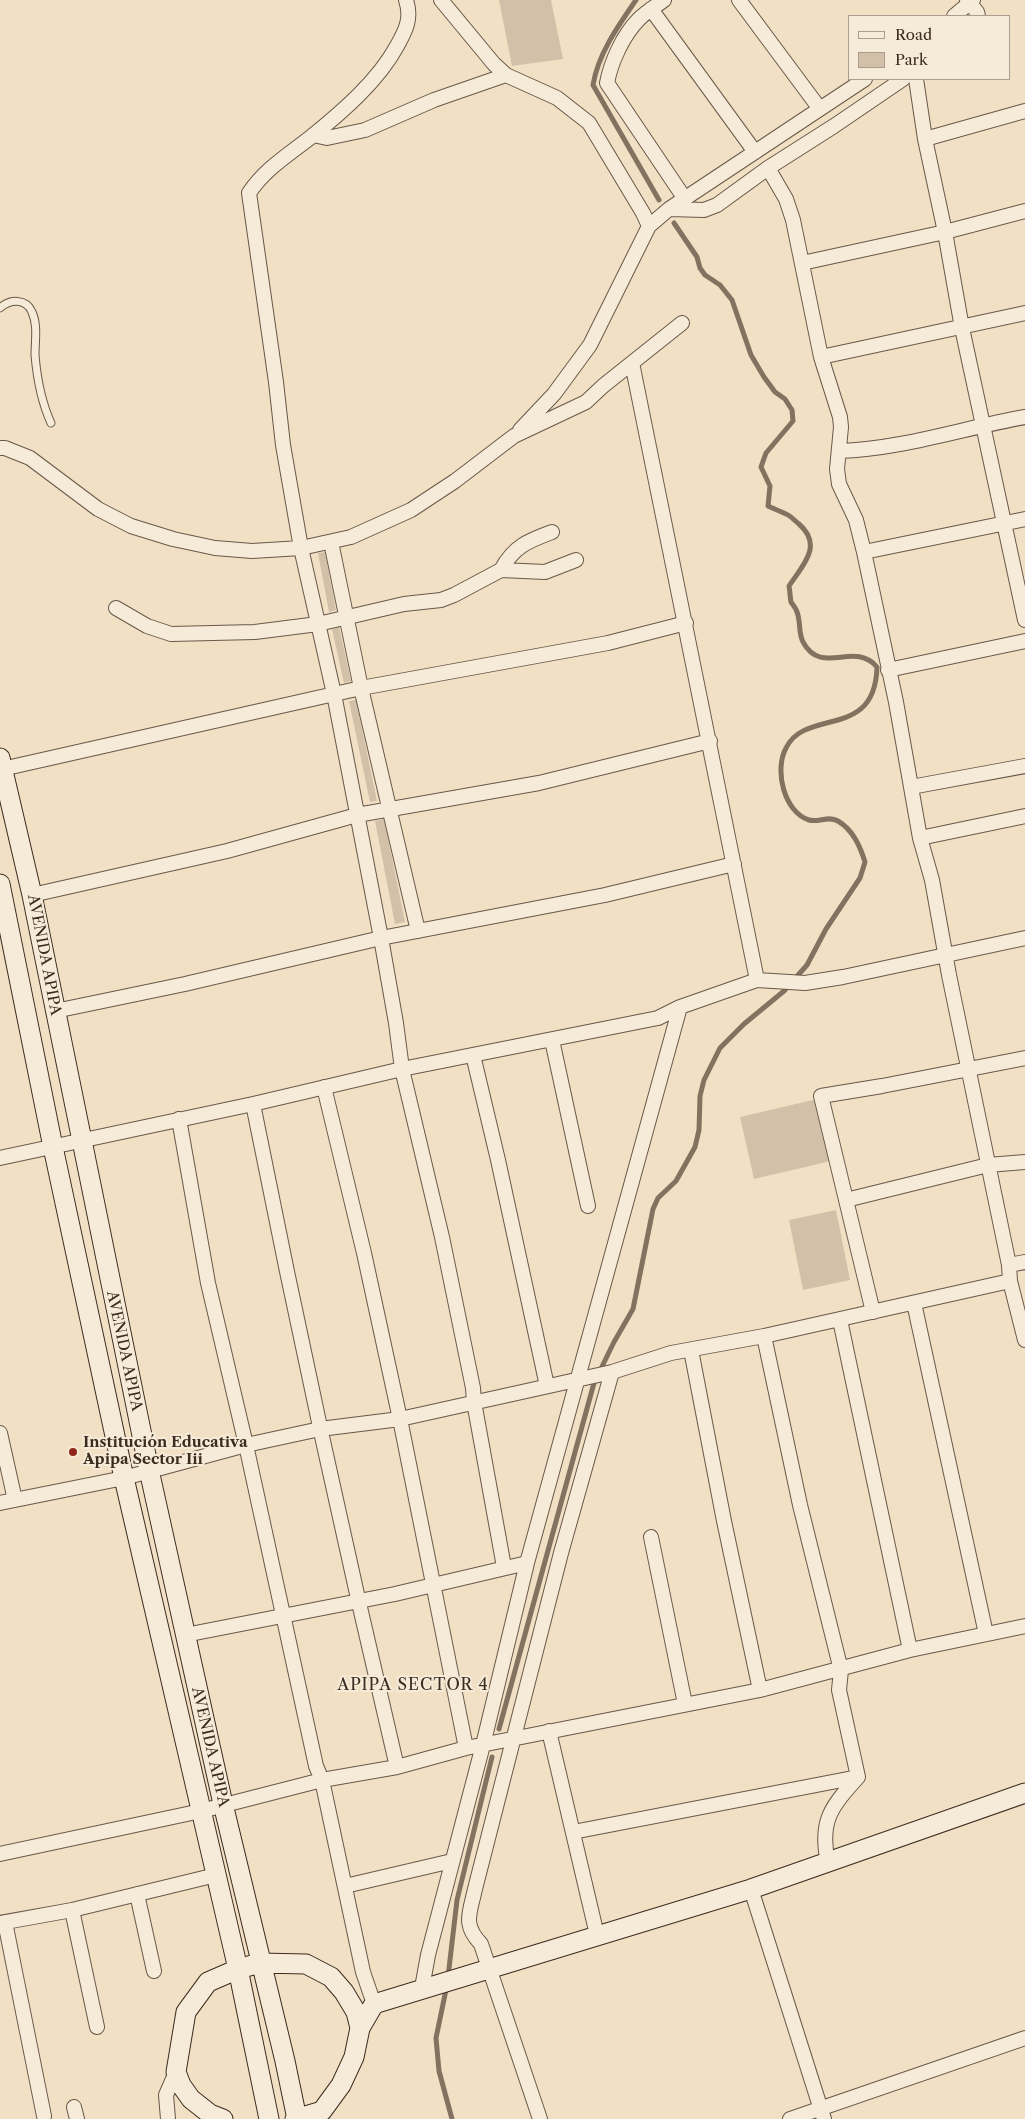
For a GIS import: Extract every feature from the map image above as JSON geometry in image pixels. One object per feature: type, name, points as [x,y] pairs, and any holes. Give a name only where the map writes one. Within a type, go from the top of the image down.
[{"type":"street","points":[[406,0],[410,16],[405,32],[386,66],[370,84],[313,135],[271,166],[258,178],[248,193],[276,382],[283,444],[301,548],[334,694],[382,938],[402,1069],[442,1238],[473,1388],[504,1567]]},
{"type":"street","points":[[441,0],[494,64],[506,75],[557,98],[589,123],[644,213],[649,226]]},
{"type":"street","points":[[664,0],[638,20],[622,43],[607,83],[685,199]]},
{"type":"street","points":[[739,0],[820,108]]},
{"type":"street","points":[[955,15],[970,1],[978,15]]},
{"type":"street","points":[[651,9],[755,152]]},
{"type":"street","points":[[313,135],[327,138],[365,130],[434,100],[506,75]]},
{"type":"street","points":[[0,448],[5,448],[30,458],[98,508],[131,526],[173,539],[215,548],[252,551],[301,548],[351,537],[411,510],[455,481],[514,436],[554,394],[590,345],[649,226],[669,209],[863,80]]},
{"type":"street","points":[[669,209],[704,210],[717,205],[768,168],[902,80]]},
{"type":"street","points":[[916,80],[925,138],[945,232],[962,328],[1025,620]]},
{"type":"street","points":[[925,138],[1025,111]]},
{"type":"street","points":[[768,168],[786,199],[793,220],[821,357],[840,417],[841,427],[837,469],[839,484],[856,520],[864,552],[896,702],[920,838],[932,880],[947,954],[949,975],[1009,1265],[1010,1281],[1025,1340]]},
{"type":"street","points":[[802,263],[945,232],[1025,211]]},
{"type":"street","points":[[821,357],[1025,313]]},
{"type":"street","points":[[514,436],[586,402],[602,386],[682,323]]},
{"type":"street","points":[[632,363],[757,980]]},
{"type":"street","points":[[839,451],[865,450],[921,440],[1025,417]]},
{"type":"street","points":[[864,552],[1025,519]]},
{"type":"street","points":[[501,570],[508,557],[516,549],[529,540],[552,532]]},
{"type":"street","points":[[331,542],[361,688],[391,808],[418,931]]},
{"type":"street","points":[[116,608],[147,626],[171,634],[255,632],[318,624],[404,604],[441,600],[501,570],[545,572],[576,560]]},
{"type":"street","points":[[1,763],[361,688],[608,643],[686,623]]},
{"type":"street","points":[[888,670],[1025,641]]},
{"type":"street","points":[[32,895],[227,851],[357,815],[539,783],[710,741]]},
{"type":"street","name":"AVENIDA APIPA","points":[[1,763],[32,895],[149,1470],[223,1804],[285,2061],[296,2119]]},
{"type":"street","points":[[911,787],[1025,766]]},
{"type":"street","points":[[920,838],[1025,816]]},
{"type":"street","points":[[55,1010],[185,984],[382,938],[605,895],[734,864]]},
{"type":"street","name":"AVENIDA APIPA","points":[[0,884],[53,1147],[124,1478],[238,1969],[269,2119]]},
{"type":"street","points":[[0,1158],[253,1104],[402,1069],[658,1018],[680,1007],[757,980],[805,983],[843,977],[1025,938]]},
{"type":"street","points":[[422,1988],[428,1955],[483,1745],[527,1563],[576,1379],[591,1334],[680,1007]]},
{"type":"street","points":[[552,1040],[588,1206]]},
{"type":"street","points":[[473,1055],[547,1386]]},
{"type":"street","points":[[873,1312],[821,1096],[1025,1058]]},
{"type":"street","points":[[324,1087],[366,1262],[400,1419],[466,1748]]},
{"type":"street","points":[[253,1104],[357,1600],[397,1767]]},
{"type":"street","points":[[179,1119],[208,1283],[246,1444],[316,1766],[322,1780],[363,1972],[374,2004]]},
{"type":"street","points":[[846,1200],[988,1166],[1025,1162]]},
{"type":"street","points":[[1009,1265],[1025,1262]]},
{"type":"street","points":[[0,1503],[124,1478],[246,1444],[320,1428],[400,1419],[612,1372],[671,1352],[764,1336],[1010,1281]]},
{"type":"street","points":[[914,1303],[986,1634]]},
{"type":"street","points":[[840,1320],[910,1650]]},
{"type":"street","points":[[764,1336],[800,1505],[840,1670],[840,1690],[858,1776]]},
{"type":"street","points":[[691,1350],[724,1521],[760,1690]]},
{"type":"street","points":[[540,2119],[481,1944],[472,1934],[468,1925],[475,1889],[561,1553],[612,1372]]},
{"type":"street","points":[[0,1434],[15,1500]]},
{"type":"street","points":[[651,1537],[685,1704]]},
{"type":"street","points":[[185,1635],[395,1594],[527,1563]]},
{"type":"street","points":[[0,1854],[201,1811],[322,1780],[397,1767],[466,1748],[760,1690],[910,1650],[1025,1626]]},
{"type":"street","points":[[549,1731],[597,1935]]},
{"type":"street","points":[[573,1832],[858,1776]]},
{"type":"street","points":[[828,1863],[824,1838],[832,1807],[858,1776]]},
{"type":"street","points":[[296,2119],[322,2110],[342,2085],[354,2057],[360,2028],[374,2004],[597,1935],[751,1890],[1025,1792]]},
{"type":"street","points":[[345,1886],[452,1861]]},
{"type":"street","points":[[44,2116],[3,1923],[72,1910],[216,1875]]},
{"type":"street","points":[[751,1890],[822,2114]]},
{"type":"street","points":[[137,1894],[154,1971]]},
{"type":"street","points":[[72,1910],[98,2027]]},
{"type":"street","points":[[168,2119],[166,2095],[176,2072],[186,2012],[208,1982],[238,1969],[260,1963],[306,1964],[331,1977],[344,1992],[356,2012],[360,2028]]},
{"type":"street","points":[[790,2119],[822,2114],[1025,2038]]},
{"type":"street","points":[[176,2072],[181,2085],[191,2099],[210,2114],[223,2119]]},
{"type":"lane","points":[[0,308],[5,303],[15,300],[24,302],[31,310],[35,322],[35,356],[42,402],[51,423]]},
{"type":"green space","points":[[499,0],[551,0],[563,59],[512,66]]},
{"type":"green space","points":[[325,552],[336,610],[329,612],[318,553]]},
{"type":"green space","points":[[339,627],[351,681],[344,683],[332,629]]},
{"type":"green space","points":[[356,700],[377,801],[370,802],[349,701]]},
{"type":"green space","points":[[384,819],[405,922],[395,924],[375,821]]},
{"type":"green space","points":[[817,1099],[831,1161],[754,1179],[740,1117]]},
{"type":"green space","points":[[836,1210],[850,1280],[803,1290],[789,1220]]},
{"type":"waterway","points":[[636,0],[604,51],[593,85],[659,200]]},
{"type":"waterway","points":[[499,1729],[594,1383],[633,1309],[653,1209],[658,1198],[676,1181],[695,1147],[699,1130],[700,1096],[704,1080],[720,1048],[744,1024],[784,991],[807,965],[826,929],[860,878],[865,862],[855,839],[848,829],[838,821],[834,819],[816,821],[800,816],[788,800],[781,778],[781,767],[786,748],[796,736],[808,728],[853,714],[865,705],[873,690],[877,667],[868,660],[858,657],[819,657],[811,652],[803,642],[796,609],[791,602],[789,586],[808,556],[810,540],[806,532],[791,517],[768,506],[770,486],[761,467],[766,453],[793,421],[792,410],[785,399],[775,392],[751,355],[732,300],[720,285],[705,275],[700,268],[697,257],[674,223]]},
{"type":"waterway","points":[[448,1977],[457,1900],[492,1757]]},
{"type":"waterway","points":[[447,1985],[436,2038],[439,2071],[452,2119]]},
{"type":"place","name":"Institución Educativa Apipa Sector Iii","points":[[73,1452]]},
{"type":"district","name":"APIPA SECTOR 4","points":[[413,1685]]}]
